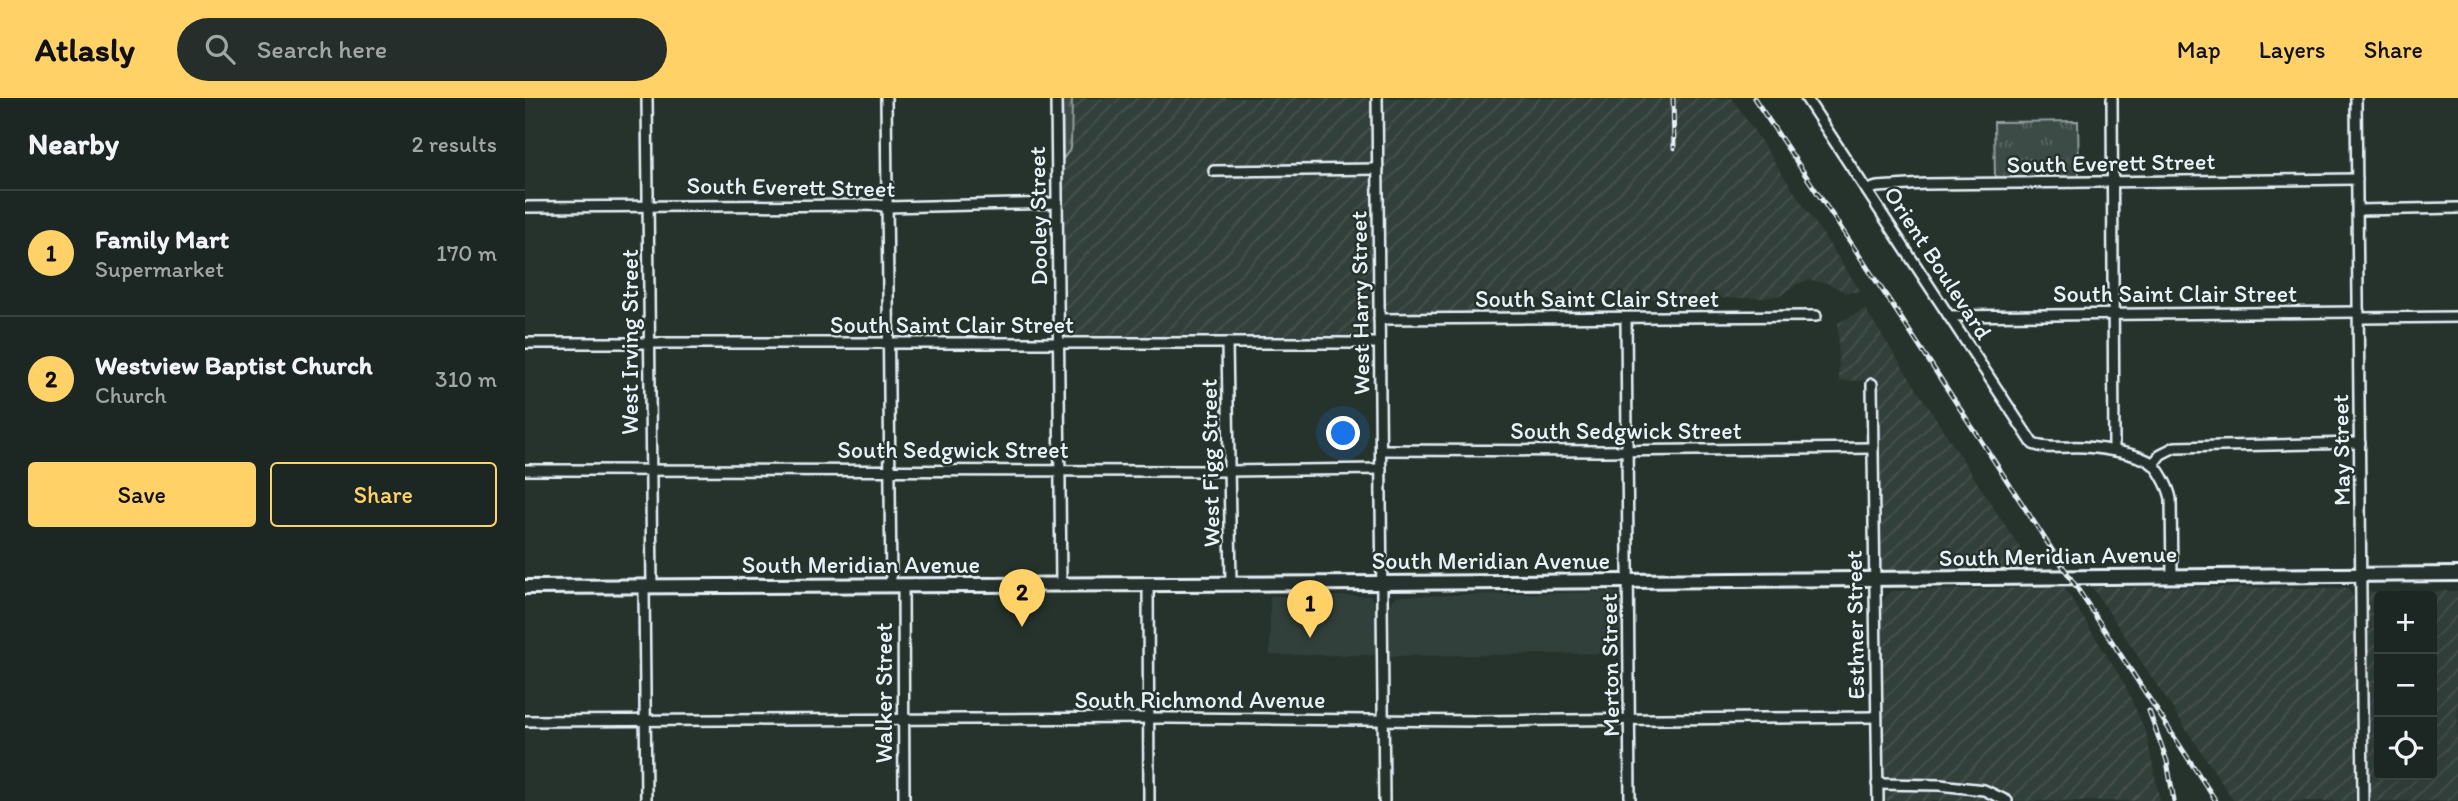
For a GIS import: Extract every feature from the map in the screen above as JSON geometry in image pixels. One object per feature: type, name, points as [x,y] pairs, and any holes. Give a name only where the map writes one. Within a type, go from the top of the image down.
[{"type":"main road","name":"South Meridian Avenue","points":[[525,587],[2458,574]]},
{"type":"street","name":"West Irving Street","points":[[646,801],[650,470],[647,98]]},
{"type":"street","name":"Walker Street","points":[[886,98],[890,469],[903,720],[904,801]]},
{"type":"street","name":"Dooley Street","points":[[1056,98],[1061,584]]},
{"type":"street","name":"West Harry Street","points":[[1377,98],[1384,801]]},
{"type":"street","name":"Orient Boulevard","points":[[1806,98],[2032,443],[2040,447],[2114,449]]},
{"type":"street","points":[[2112,98],[2114,449],[2153,464],[2170,492],[2172,576]]},
{"type":"street","name":"May Street","points":[[2356,98],[2363,801]]},
{"type":"street","points":[[1213,171],[1378,169]]},
{"type":"street","name":"South Everett Street","points":[[1867,190],[1925,184],[2357,179]]},
{"type":"street","name":"South Everett Street","points":[[525,206],[878,205],[887,208],[1057,203]]},
{"type":"street","points":[[2358,210],[2458,208]]},
{"type":"street","name":"South Saint Clair Street","points":[[1949,316],[2114,314],[2458,317]]},
{"type":"street","name":"South Saint Clair Street","points":[[1379,320],[1816,316]]},
{"type":"street","name":"Merton Street","points":[[1626,318],[1630,801]]},
{"type":"street","name":"South Saint Clair Street","points":[[525,343],[1379,343]]},
{"type":"street","name":"West Figg Street","points":[[1227,343],[1231,583]]},
{"type":"street","name":"Esthner Street","points":[[1872,384],[1878,801]]},
{"type":"street","points":[[2153,464],[2161,454],[2175,447],[2360,443]]},
{"type":"street","name":"South Sedgwick Street","points":[[1381,450],[1872,448]]},
{"type":"street","name":"South Sedgwick Street","points":[[525,470],[1381,469]]},
{"type":"street","points":[[1148,584],[1149,801]]},
{"type":"street","name":"South Richmond Avenue","points":[[525,721],[1875,717]]},
{"type":"street","points":[[1877,784],[1940,785],[1984,790],[2007,801]]},
{"type":"shaded area","points":[[1072,98],[1732,98],[1861,292],[1845,292],[1827,283],[1809,280],[1795,285],[1782,295],[1764,298],[1521,299],[1521,315],[1374,316],[1373,329],[1368,335],[1360,337],[1069,339],[1065,336],[1063,159],[1071,147]]},
{"type":"shaded area","points":[[1865,309],[2034,570],[1887,572],[1881,568],[1878,380],[1839,381],[1838,323]]},
{"type":"shaded area","points":[[2064,587],[2125,685],[2146,733],[2160,801],[1884,801],[1882,603],[1886,595],[1891,591]]},
{"type":"shaded area","points":[[2092,587],[2348,588],[2354,598],[2355,801],[2234,801]]},
{"type":"shaded area","points":[[2437,591],[2458,591],[2458,801],[2363,801],[2362,592],[2374,592],[2374,780],[2437,780]]},
{"type":"shaded area","points":[[1611,592],[1620,594],[1623,603],[1623,653],[1390,656],[1390,604],[1394,598]]},
{"type":"shaded area","points":[[1270,596],[1370,596],[1376,604],[1376,655],[1270,655]]},
{"type":"green space","points":[[1062,98],[1072,98],[1071,148],[1063,159]]},
{"type":"green space","points":[[2078,121],[2079,178],[1995,179],[1994,122]]},
{"type":"railway","points":[[1673,98],[1674,148]]},
{"type":"railway","points":[[1754,98],[2216,801]]},
{"type":"railway","points":[[2149,711],[2167,761],[2174,801]]},
{"type":"place","name":"Westview Baptist Church","points":[[1022,627]]},
{"type":"place","name":"Family Mart","points":[[1310,638]]}]
